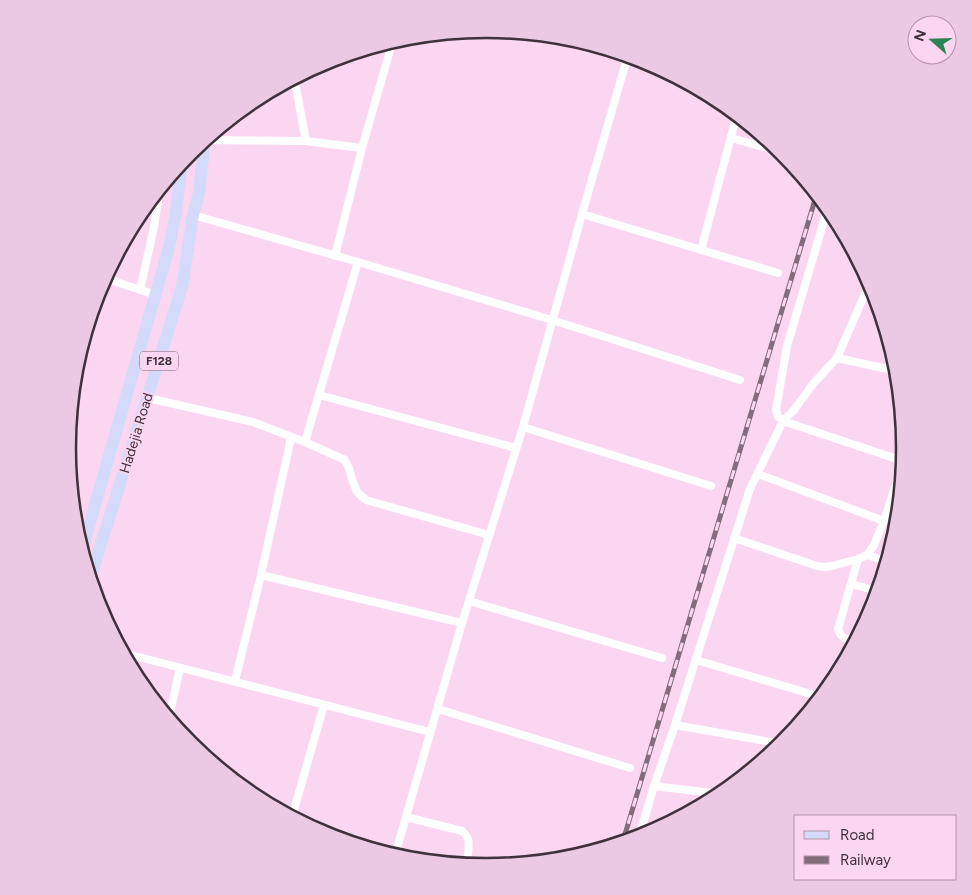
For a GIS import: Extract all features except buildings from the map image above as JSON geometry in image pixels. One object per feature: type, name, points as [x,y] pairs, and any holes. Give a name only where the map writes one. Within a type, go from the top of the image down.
[{"type":"main road","name":"Hadejia Road","points":[[94,567],[182,286],[193,214],[199,193],[204,151]]},
{"type":"main road","name":"Hadejia Road","points":[[86,536],[168,251],[175,218],[180,175]]},
{"type":"main road","points":[[160,281],[182,286]]},
{"type":"street","points":[[335,256],[362,148],[392,48]]},
{"type":"street","points":[[397,848],[462,623],[523,427],[626,62]]},
{"type":"street","points":[[295,85],[306,141]]},
{"type":"street","points":[[701,250],[735,121]]},
{"type":"street","points":[[731,138],[765,147]]},
{"type":"street","points":[[216,139],[306,141],[362,148]]},
{"type":"street","points":[[140,290],[158,203]]},
{"type":"street","points":[[193,214],[552,320],[740,380]]},
{"type":"street","points":[[582,214],[778,274]]},
{"type":"street","points":[[825,217],[787,346],[776,410],[778,417],[783,421],[896,458]]},
{"type":"street","points":[[305,442],[358,262]]},
{"type":"street","points":[[112,281],[156,295]]},
{"type":"street","points":[[642,826],[750,489],[783,421],[837,358],[865,292]]},
{"type":"street","points":[[837,358],[888,367]]},
{"type":"street","points":[[319,395],[516,448]]},
{"type":"street","points":[[148,398],[253,422],[305,442],[344,460],[350,468],[357,492],[366,500],[489,535]]},
{"type":"street","points":[[523,427],[711,486]]},
{"type":"street","points":[[235,681],[261,575],[291,438]]},
{"type":"street","points":[[758,474],[884,521]]},
{"type":"street","points":[[734,538],[816,566],[825,567],[858,559],[867,555],[874,545],[884,521],[893,488]]},
{"type":"street","points":[[867,555],[880,559]]},
{"type":"street","points":[[848,640],[839,635],[838,630],[858,559]]},
{"type":"street","points":[[261,575],[462,623]]},
{"type":"street","points":[[851,584],[870,589]]},
{"type":"street","points":[[469,601],[662,658]]},
{"type":"street","points":[[133,656],[430,732]]},
{"type":"street","points":[[696,660],[813,695]]},
{"type":"street","points":[[171,709],[180,668]]},
{"type":"street","points":[[294,809],[324,705]]},
{"type":"street","points":[[438,709],[630,768]]},
{"type":"street","points":[[675,725],[771,742]]},
{"type":"street","points":[[654,786],[707,792]]},
{"type":"street","points":[[406,817],[462,831],[467,836],[469,843],[467,857]]},
{"type":"railway","points":[[625,833],[814,202]]}]
